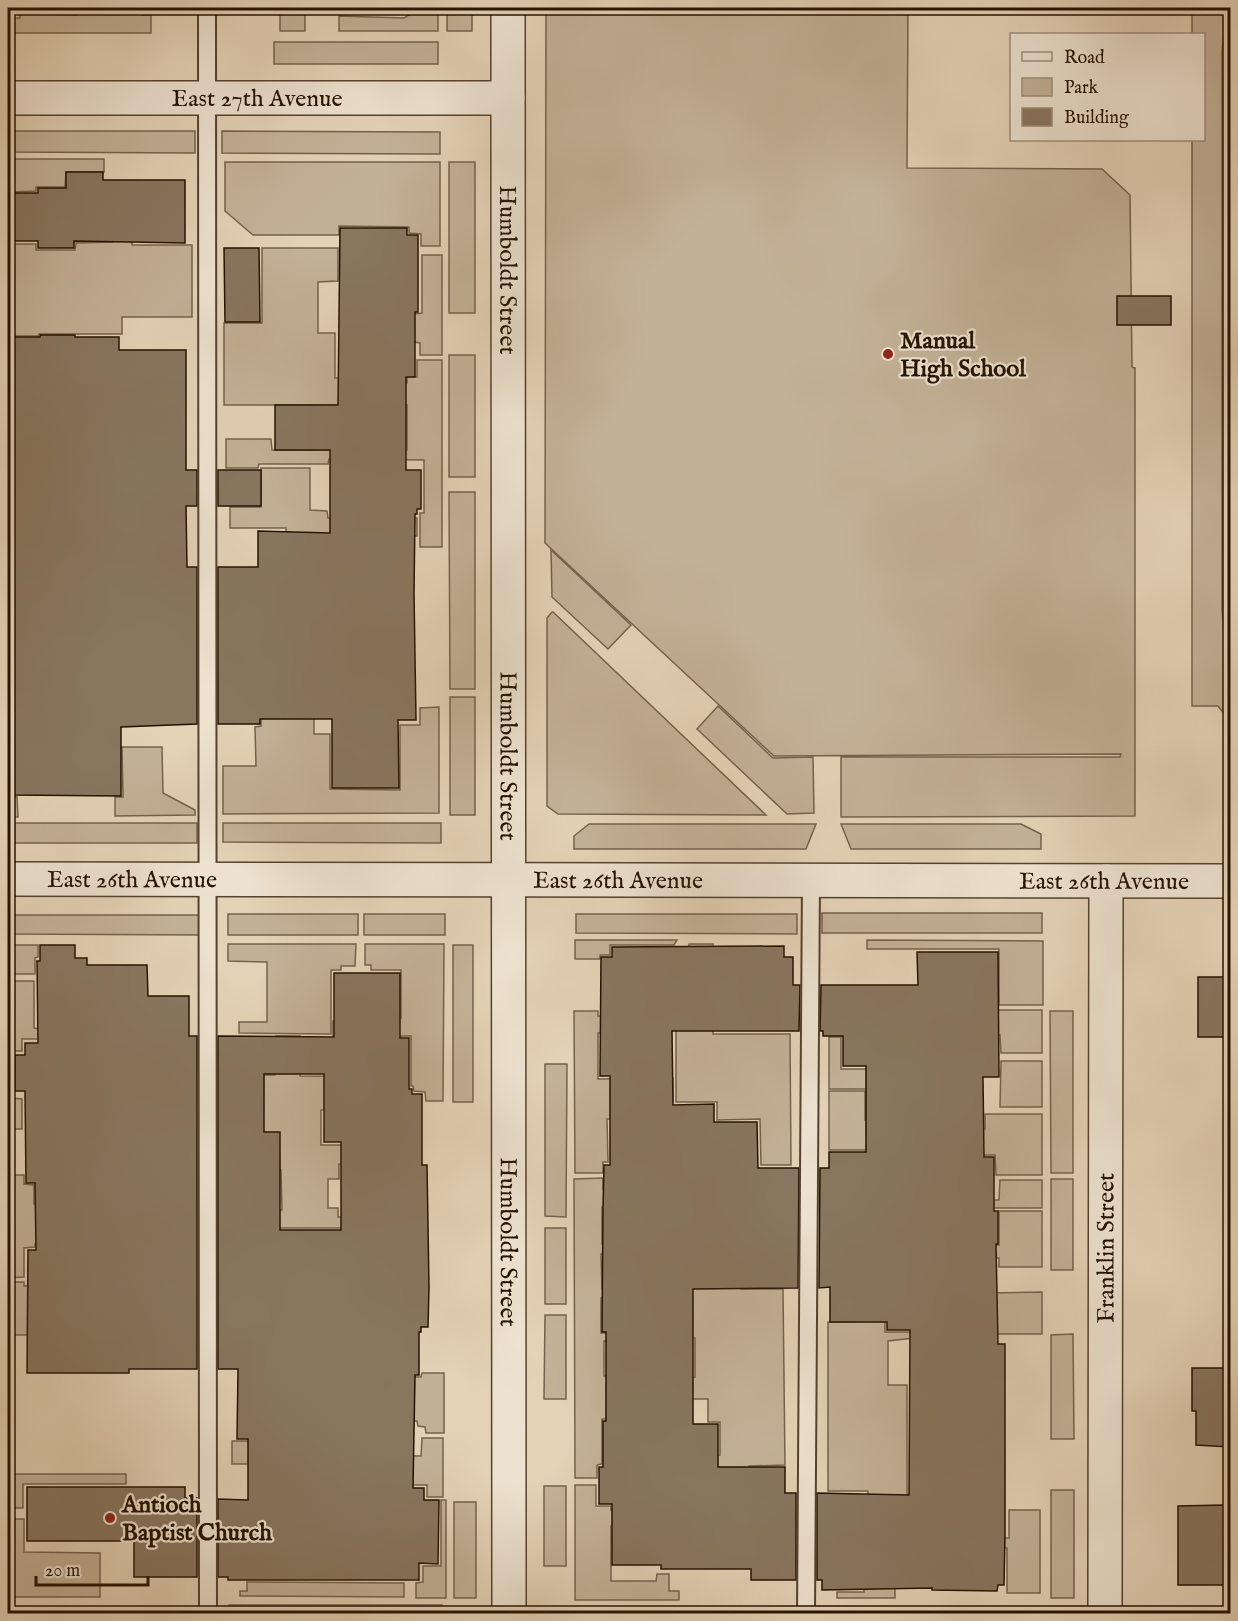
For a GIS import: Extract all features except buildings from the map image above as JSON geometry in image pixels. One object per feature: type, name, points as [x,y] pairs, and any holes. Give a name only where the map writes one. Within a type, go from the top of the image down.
[{"type":"street","name":"Humboldt Street","points":[[508,8],[509,1614]]},
{"type":"street","name":"East 27th Avenue","points":[[8,98],[508,98]]},
{"type":"street","name":"East 26th Avenue","points":[[8,879],[1230,881]]},
{"type":"street","name":"Franklin Street","points":[[1105,1614],[1106,881]]},
{"type":"lane","points":[[207,8],[208,1614]]},
{"type":"lane","points":[[806,1614],[811,881]]},
{"type":"green space","points":[[20,8],[40,8],[41,14],[77,15],[77,8],[142,8],[142,15],[151,15],[151,33],[8,33],[8,18],[20,18]]},
{"type":"green space","points":[[280,8],[305,8],[305,31],[280,31]]},
{"type":"green space","points":[[415,8],[438,8],[438,31],[339,31],[339,16],[404,18]]},
{"type":"green space","points":[[447,8],[472,8],[472,31],[447,31]]},
{"type":"green space","name":"Manual High School","points":[[546,8],[908,8],[907,168],[1102,169],[1130,195],[1132,367],[1135,368],[1135,816],[841,817],[841,757],[1120,757],[1121,754],[774,756],[545,543]]},
{"type":"green space","points":[[1192,8],[1230,8],[1225,25],[1222,51],[1222,610],[1230,658],[1230,721],[1218,706],[1192,706],[1192,141],[1205,141],[1205,33],[1192,33]]},
{"type":"green space","points":[[274,42],[438,42],[438,64],[274,64]]},
{"type":"green space","points":[[8,131],[195,131],[195,153],[8,152]]},
{"type":"green space","points":[[222,131],[440,132],[440,154],[222,153]]},
{"type":"green space","points":[[8,159],[104,159],[104,172],[66,172],[65,187],[36,187],[36,191],[12,192],[12,217],[8,217]]},
{"type":"green space","points":[[225,162],[440,162],[440,246],[421,246],[421,234],[409,233],[409,227],[339,226],[339,235],[253,235],[225,211]]},
{"type":"green space","points":[[449,162],[475,162],[475,313],[449,313]]},
{"type":"green space","points":[[132,210],[132,245],[192,245],[192,317],[122,317],[122,334],[8,336],[8,244],[36,244],[36,250],[75,250],[76,243],[113,242]]},
{"type":"green space","points":[[262,248],[338,248],[338,281],[318,282],[318,333],[335,333],[335,378],[357,377],[357,405],[224,405],[224,323],[262,323]]},
{"type":"green space","points":[[422,255],[442,255],[442,355],[420,355],[420,343],[414,342],[414,314],[422,313]]},
{"type":"green space","points":[[449,355],[475,355],[475,477],[449,477]]},
{"type":"green space","points":[[417,360],[442,360],[442,547],[420,547],[420,513],[424,513],[424,460],[329,459],[328,464],[259,464],[258,468],[226,468],[226,439],[271,439],[272,450],[407,450],[407,405],[358,405],[358,383],[407,383],[407,377],[417,377]]},
{"type":"green space","points":[[261,468],[310,468],[310,510],[327,511],[328,518],[417,518],[417,536],[312,536],[286,563],[286,528],[230,528],[230,507],[261,507]]},
{"type":"green space","points":[[449,492],[475,492],[475,689],[450,689]]},
{"type":"green space","points":[[551,550],[631,625],[608,649],[552,597]]},
{"type":"green space","points":[[552,612],[766,815],[558,814],[547,806],[547,618]]},
{"type":"green space","points":[[314,658],[314,734],[330,734],[330,789],[400,790],[400,725],[420,725],[420,708],[439,707],[439,813],[223,814],[223,766],[256,766],[255,727],[261,726],[261,690]]},
{"type":"green space","points":[[450,697],[475,697],[475,815],[450,815]]},
{"type":"green space","points":[[8,706],[37,708],[72,744],[10,744],[10,797],[17,797],[18,817],[8,817]]},
{"type":"green space","points":[[718,706],[773,758],[813,757],[814,813],[787,814],[697,729]]},
{"type":"green space","points":[[122,747],[162,747],[163,793],[195,810],[195,815],[115,816],[115,797],[123,797]]},
{"type":"green space","points":[[8,823],[197,823],[197,843],[8,843]]},
{"type":"green space","points":[[223,823],[441,823],[441,843],[223,842]]},
{"type":"green space","points":[[589,824],[816,824],[806,849],[574,849],[574,836]]},
{"type":"green space","points":[[841,824],[1021,824],[1041,834],[1041,849],[851,849]]},
{"type":"green space","points":[[822,913],[1042,913],[1042,933],[822,933]]},
{"type":"green space","points":[[228,914],[358,914],[358,935],[228,935]]},
{"type":"green space","points":[[364,914],[445,914],[445,935],[364,935]]},
{"type":"green space","points":[[576,914],[797,914],[797,934],[576,933]]},
{"type":"green space","points":[[8,915],[202,915],[202,935],[8,934]]},
{"type":"green space","points":[[575,940],[677,940],[674,945],[610,945],[610,955],[600,955],[600,959],[575,959]]},
{"type":"green space","points":[[867,940],[1043,941],[1043,1005],[999,1005],[999,949],[867,949]]},
{"type":"green space","points":[[228,944],[356,944],[355,966],[341,966],[341,970],[331,970],[331,1034],[239,1033],[239,1022],[267,1022],[267,962],[228,961]]},
{"type":"green space","points":[[365,944],[444,944],[443,1101],[426,1101],[425,1092],[414,1091],[411,1086],[411,1036],[333,1036],[333,1021],[401,1018],[401,970],[371,970],[371,965],[365,965]]},
{"type":"green space","points":[[689,944],[713,944],[713,1034],[790,1034],[791,1165],[761,1165],[760,1119],[717,1120],[717,1102],[676,1102],[676,1028],[690,1028]]},
{"type":"green space","points":[[8,945],[38,945],[35,974],[8,974]]},
{"type":"green space","points":[[453,945],[473,945],[473,1102],[453,1102]]},
{"type":"green space","points":[[8,981],[34,981],[34,1028],[101,1039],[22,1039],[22,1051],[12,1051],[12,1064],[8,1064]]},
{"type":"green space","points":[[974,1010],[1042,1010],[1042,1053],[1001,1053],[1000,1035],[944,1035]]},
{"type":"green space","points":[[574,1011],[598,1011],[598,1016],[610,1016],[610,1033],[598,1033],[598,1079],[673,1078],[673,1102],[623,1119],[607,1119],[608,1162],[603,1162],[603,1173],[575,1173]]},
{"type":"green space","points":[[1050,1011],[1073,1011],[1073,1173],[1051,1173]]},
{"type":"green space","points":[[276,1036],[300,1036],[300,1076],[409,1077],[335,1110],[321,1110],[321,1145],[352,1145],[393,1164],[339,1164],[339,1179],[328,1179],[328,1208],[338,1208],[338,1217],[343,1217],[343,1228],[235,1228],[235,1210],[282,1210],[281,1170],[228,1170],[228,1075],[275,1075]]},
{"type":"green space","points":[[829,1037],[841,1037],[841,1069],[883,1069],[887,1089],[829,1089]]},
{"type":"green space","points":[[1001,1061],[1042,1061],[1042,1107],[1000,1107]]},
{"type":"green space","points":[[545,1064],[567,1064],[566,1217],[545,1216]]},
{"type":"green space","points":[[8,1071],[12,1071],[12,1098],[22,1099],[22,1129],[8,1129]]},
{"type":"green space","points":[[829,1091],[865,1091],[865,1120],[887,1120],[874,1150],[829,1150]]},
{"type":"green space","points":[[985,1114],[1042,1114],[1042,1175],[996,1175],[995,1155],[915,1155],[915,1130],[985,1129]]},
{"type":"green space","points":[[8,1175],[24,1175],[24,1184],[34,1185],[34,1204],[116,1203],[150,1243],[35,1244],[35,1247],[24,1248],[24,1277],[8,1278]]},
{"type":"green space","points":[[603,1178],[603,1189],[609,1190],[609,1207],[602,1207],[602,1244],[607,1244],[615,1254],[601,1254],[602,1289],[614,1289],[614,1297],[601,1298],[601,1333],[614,1333],[614,1341],[604,1341],[604,1376],[617,1376],[612,1419],[602,1419],[602,1464],[597,1465],[597,1478],[575,1478],[574,1179]]},
{"type":"green space","points":[[1051,1179],[1073,1179],[1073,1270],[1051,1270]]},
{"type":"green space","points":[[1000,1180],[1042,1180],[1042,1208],[917,1208],[916,1200],[999,1200]]},
{"type":"green space","points":[[999,1211],[1042,1211],[1042,1267],[999,1267],[999,1258],[988,1258],[988,1245],[999,1245]]},
{"type":"green space","points":[[545,1228],[566,1228],[566,1304],[545,1304]]},
{"type":"green space","points":[[741,1251],[741,1289],[783,1289],[785,1465],[749,1466],[749,1487],[783,1510],[690,1456],[720,1455],[720,1422],[708,1422],[708,1399],[685,1399],[685,1378],[695,1377],[695,1338],[679,1337],[691,1289]]},
{"type":"green space","points":[[8,1282],[24,1282],[24,1286],[37,1285],[37,1335],[8,1335]]},
{"type":"green space","points":[[1042,1292],[1042,1334],[991,1334],[990,1293]]},
{"type":"green space","points":[[885,1304],[885,1332],[914,1332],[914,1338],[888,1341],[888,1385],[907,1385],[907,1539],[895,1539],[895,1598],[837,1598],[837,1592],[864,1592],[868,1491],[828,1491],[828,1322],[874,1321]]},
{"type":"green space","points":[[545,1315],[566,1315],[566,1399],[544,1399]]},
{"type":"green space","points":[[1073,1334],[1074,1439],[1051,1439],[1051,1335]]},
{"type":"green space","points":[[422,1373],[444,1373],[444,1433],[426,1433],[425,1427],[418,1426],[417,1421],[372,1421],[339,1376],[421,1377]]},
{"type":"green space","points":[[422,1438],[443,1438],[443,1497],[427,1497],[427,1485],[397,1485],[249,1464],[232,1464],[232,1441],[278,1441],[322,1455],[421,1456]]},
{"type":"green space","points":[[8,1474],[126,1474],[126,1484],[23,1484],[23,1508],[8,1508]]},
{"type":"green space","points":[[575,1485],[596,1485],[596,1506],[611,1506],[611,1510],[676,1510],[676,1525],[611,1526],[611,1581],[656,1581],[657,1574],[669,1574],[669,1591],[679,1591],[679,1600],[575,1600]]},
{"type":"green space","points":[[544,1486],[566,1486],[566,1566],[544,1566]]},
{"type":"green space","points":[[1051,1490],[1074,1490],[1074,1598],[1051,1598]]},
{"type":"green space","points":[[441,1500],[446,1500],[446,1598],[416,1598],[416,1583],[423,1582],[423,1566],[441,1566]]},
{"type":"green space","points":[[454,1502],[476,1502],[476,1598],[454,1598]]},
{"type":"green space","points":[[1009,1510],[1040,1510],[1040,1593],[1007,1593],[1007,1548],[1003,1547],[1003,1538],[1009,1538]]},
{"type":"green space","points":[[8,1519],[24,1519],[24,1552],[100,1553],[100,1597],[8,1597]]},
{"type":"green space","points":[[247,1582],[404,1583],[404,1597],[240,1596],[240,1591],[247,1591]]},
{"type":"green space","points":[[229,1605],[442,1605],[442,1613],[229,1614]]},
{"type":"green space","points":[[576,1607],[679,1608],[679,1613],[576,1613]]},
{"type":"green space","points":[[689,1608],[792,1608],[792,1613],[689,1613]]},
{"type":"green space","points":[[827,1608],[1040,1609],[1040,1613],[827,1614]]},
{"type":"place","name":"Manual High School","points":[[888,354]]},
{"type":"place","name":"Antioch Baptist Church","points":[[110,1518]]}]
